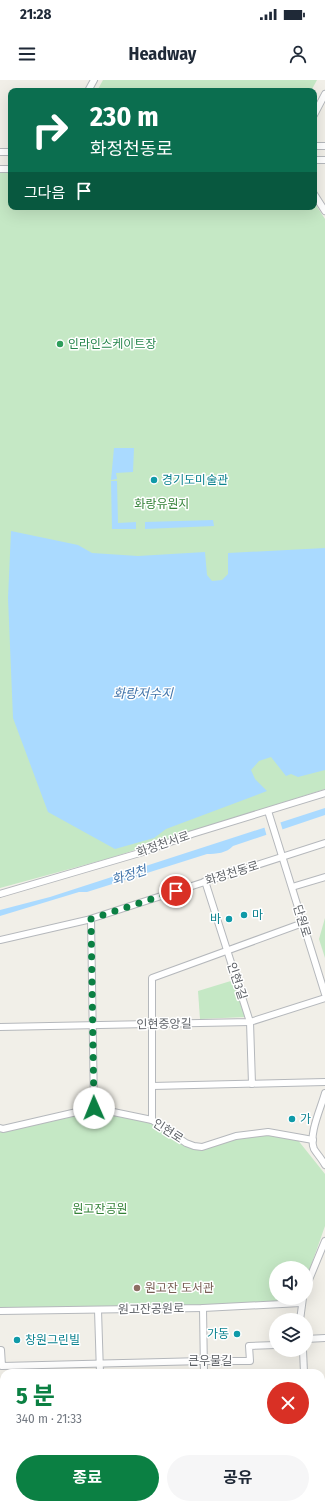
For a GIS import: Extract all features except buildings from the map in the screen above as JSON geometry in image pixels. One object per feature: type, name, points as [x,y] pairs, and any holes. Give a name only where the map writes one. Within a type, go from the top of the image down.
[{"type":"street","points":[[317,109],[325,94]]},
{"type":"street","points":[[317,199],[325,212]]},
{"type":"street","name":"화정천서로","points":[[0,894],[138,853],[192,834],[269,814],[325,793]]},
{"type":"street","name":"단원로","points":[[269,814],[325,994]]},
{"type":"street","name":"화정천동로","points":[[0,940],[91,919],[204,881],[282,858],[325,843]]},
{"type":"street","points":[[292,887],[325,877]]},
{"type":"street","name":"인현3길","points":[[204,881],[250,1022],[252,1084]]},
{"type":"street","points":[[91,919],[94,1108]]},
{"type":"street","points":[[152,1120],[152,978],[303,923]]},
{"type":"street","name":"인현중앙길","points":[[0,1027],[250,1022],[325,998]]},
{"type":"street","points":[[152,1086],[325,1082]]},
{"type":"street","points":[[325,1093],[313,1131],[314,1148],[325,1164]]},
{"type":"street","name":"인현로","points":[[0,1128],[3,1129],[94,1108],[152,1120],[186,1143],[202,1147],[236,1136],[262,1132],[313,1140]]},
{"type":"street","points":[[313,1270],[325,1241]]},
{"type":"street","name":"원고잔공원로","points":[[0,1312],[203,1308],[269,1303]]},
{"type":"street","points":[[203,1308],[204,1369]]},
{"type":"street","points":[[98,1310],[100,1369]]},
{"type":"street","points":[[313,1339],[325,1338]]},
{"type":"street","name":"큰우물길","points":[[0,1350],[2,1366],[250,1361],[249,1346],[269,1345]]},
{"type":"street","points":[[303,1357],[304,1369]]},
{"type":"green space","points":[[103,80],[317,80],[313,88],[99,88]]},
{"type":"green space","name":"화랑유원지","points":[[0,172],[8,172],[8,210],[317,210],[317,207],[325,219],[325,789],[110,858],[0,888]]},
{"type":"green space","points":[[325,918],[325,958],[319,939]]},
{"type":"green space","points":[[234,980],[245,1017],[200,1019],[198,991]]},
{"type":"green space","name":"원고잔공원","points":[[87,1108],[152,1118],[184,1142],[202,1146],[238,1132],[257,1132],[297,1139],[325,1174],[325,1226],[313,1261],[269,1261],[269,1304],[0,1310],[0,1127]]},
{"type":"water","points":[[114,448],[134,448],[133,472],[116,473],[117,479],[111,480]]},
{"type":"water","points":[[111,481],[117,481],[118,523],[136,522],[136,529],[112,529]]},
{"type":"water","points":[[213,520],[214,526],[145,529],[145,522]]},
{"type":"water","name":"화랑저수지","points":[[11,531],[78,545],[92,553],[138,556],[205,552],[207,575],[212,581],[222,580],[228,574],[228,553],[325,548],[325,770],[298,777],[291,774],[286,776],[271,757],[259,761],[251,770],[255,779],[267,791],[166,829],[154,838],[115,849],[48,812],[13,718],[8,598]]},
{"type":"water","name":"화정천","points":[[325,808],[325,815],[233,846],[225,852],[207,854],[87,892],[79,892],[0,916],[0,910],[50,897]]},
{"type":"pier","points":[[280,821],[283,831],[267,837],[264,826]]},
{"type":"place","name":"인라인스케이트장","points":[[60,344]]},
{"type":"place","name":"경기도미술관","points":[[154,480]]},
{"type":"place","name":"마","points":[[244,915]]},
{"type":"place","name":"바","points":[[229,919]]},
{"type":"place","name":"가","points":[[292,1119]]},
{"type":"place","name":"원고잔 도서관","points":[[137,1288]]},
{"type":"place","name":"가동","points":[[237,1334]]},
{"type":"place","name":"창원그린빌","points":[[17,1340]]},
{"type":"route","points":[[94,1108],[91,919],[176,891]]}]
